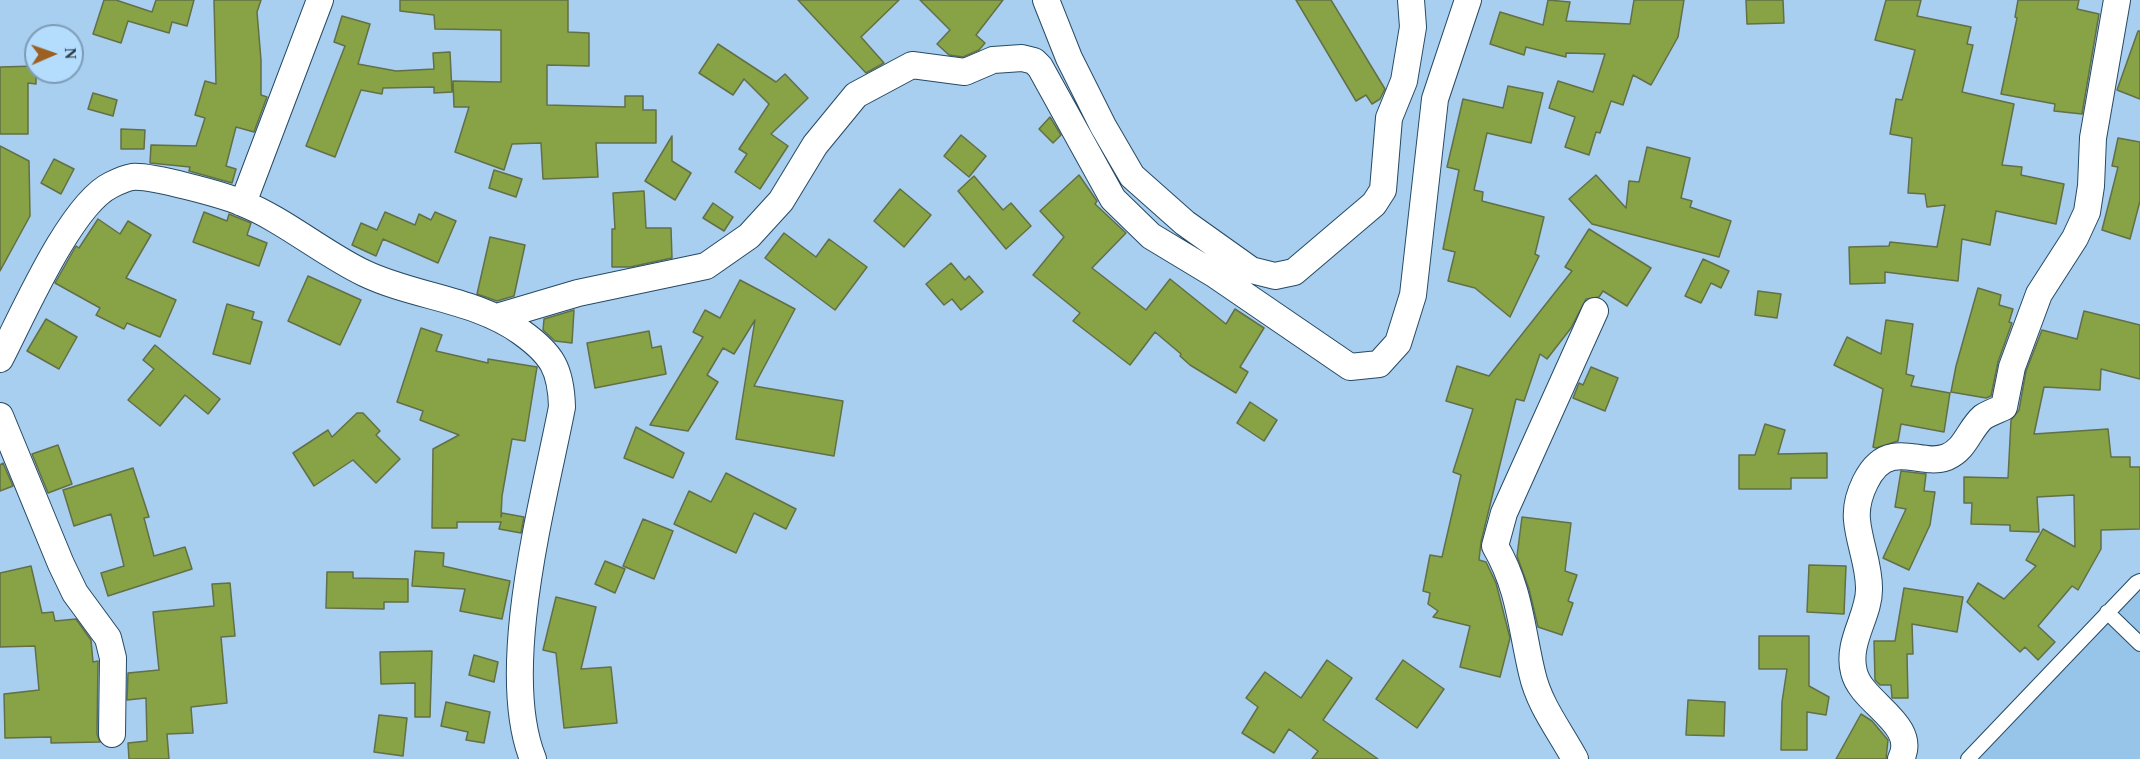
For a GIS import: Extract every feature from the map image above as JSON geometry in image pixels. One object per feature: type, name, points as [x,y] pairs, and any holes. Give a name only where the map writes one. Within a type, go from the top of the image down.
[{"type":"street","points":[[243,203],[320,0]]},
{"type":"street","points":[[1051,2],[1069,58],[1103,126],[1132,176],[1185,223],[1251,270],[1275,276],[1294,272],[1374,204],[1383,190],[1389,118],[1404,81],[1413,27],[1411,0]]},
{"type":"street","points":[[497,317],[578,293],[706,266],[749,236],[781,201],[815,145],[856,95],[912,65],[965,72],[993,60],[1022,58],[1034,61],[1040,67],[1113,199],[1150,236],[1214,274],[1350,367],[1379,364],[1398,343],[1413,296],[1435,99],[1468,0]]},
{"type":"street","points":[[1901,759],[1905,751],[1902,730],[1872,699],[1854,673],[1854,639],[1870,590],[1867,562],[1857,519],[1861,493],[1873,469],[1889,457],[1900,456],[1920,460],[1944,458],[1959,450],[1983,417],[2004,407],[2012,366],[2039,294],[2075,238],[2087,213],[2096,114],[2117,0]]},
{"type":"street","points":[[0,359],[57,247],[90,202],[110,185],[133,177],[150,179],[243,203],[365,274],[497,317],[522,332],[557,367],[561,382],[562,406],[524,607],[520,660],[527,745],[533,759]]},
{"type":"street","points":[[1575,759],[1540,700],[1532,674],[1516,590],[1510,571],[1495,546],[1504,513],[1595,311]]},
{"type":"street","points":[[0,416],[75,593],[108,638],[113,658],[112,734]]},
{"type":"lane","points":[[1968,759],[2107,612],[2140,581]]},
{"type":"lane","points":[[2107,612],[2140,644]]},
{"type":"shaded area","points":[[2140,576],[2140,759],[1969,759]]},
{"type":"building","points":[[104,0],[116,0],[152,12],[156,0],[194,0],[187,26],[172,22],[169,33],[128,21],[121,43],[93,34]]},
{"type":"building","points":[[214,0],[261,0],[257,12],[261,95],[267,97],[254,132],[236,127],[226,166],[236,169],[232,183],[189,171],[190,167],[150,163],[151,145],[196,146],[205,118],[195,115],[205,81],[216,84]]},
{"type":"building","points":[[400,0],[568,0],[568,32],[589,33],[589,66],[547,65],[547,105],[625,107],[625,96],[643,96],[643,110],[656,110],[656,143],[596,143],[598,177],[543,179],[541,143],[512,144],[504,170],[455,152],[469,107],[454,107],[453,81],[501,82],[501,30],[435,29],[434,15],[400,11]]},
{"type":"building","points":[[798,0],[899,0],[861,37],[884,63],[866,73]]},
{"type":"building","points":[[920,0],[1003,0],[976,35],[985,43],[979,50],[963,57],[949,55],[937,44],[950,30]]},
{"type":"building","points":[[1296,0],[1331,0],[1385,89],[1380,99],[1372,104],[1366,95],[1356,101]]},
{"type":"building","points":[[1548,0],[1570,2],[1566,21],[1630,24],[1634,0],[1684,0],[1678,37],[1651,85],[1633,75],[1623,105],[1611,101],[1600,133],[1596,132],[1589,155],[1565,147],[1575,117],[1549,108],[1558,81],[1593,92],[1605,54],[1566,53],[1566,57],[1526,47],[1524,55],[1490,44],[1500,12],[1543,25]]},
{"type":"building","points":[[1746,0],[1783,0],[1784,23],[1747,24]]},
{"type":"building","points":[[1886,0],[1921,0],[1917,16],[1971,27],[1967,44],[1973,45],[1962,92],[2014,104],[2002,165],[2022,167],[2021,175],[2064,184],[2056,224],[1996,211],[1990,245],[1962,239],[1958,281],[1885,272],[1885,283],[1850,284],[1849,247],[1889,246],[1890,242],[1937,247],[1945,205],[1927,207],[1925,194],[1908,193],[1912,138],[1890,134],[1896,99],[1902,100],[1915,50],[1875,40]]},
{"type":"building","points":[[2018,0],[2079,0],[2077,9],[2099,14],[2082,114],[2054,111],[2055,104],[2001,94],[2017,18],[2015,17]]},
{"type":"building","points":[[342,16],[370,24],[358,64],[396,71],[434,69],[433,53],[450,52],[452,92],[434,93],[434,87],[383,88],[382,94],[361,90],[335,157],[306,146],[345,46],[334,42]]},
{"type":"building","points":[[2138,31],[2140,31],[2140,99],[2117,90]]},
{"type":"building","points":[[718,44],[776,82],[785,74],[808,98],[771,134],[788,146],[760,189],[735,172],[747,154],[739,149],[769,104],[744,79],[733,95],[699,73]]},
{"type":"building","points":[[24,66],[24,84],[28,84],[28,134],[0,134],[0,67]]},
{"type":"building","points":[[1508,86],[1543,93],[1531,143],[1487,133],[1474,190],[1483,192],[1482,201],[1544,217],[1535,254],[1539,256],[1510,317],[1475,288],[1448,281],[1455,252],[1443,249],[1459,170],[1447,167],[1463,99],[1503,108]]},
{"type":"building","points":[[93,93],[117,100],[113,116],[88,109]]},
{"type":"building","points":[[1050,117],[1061,135],[1053,143],[1039,129]]},
{"type":"building","points":[[121,129],[145,130],[144,149],[121,149]]},
{"type":"building","points":[[961,135],[986,156],[969,177],[944,156]]},
{"type":"building","points":[[672,136],[672,161],[691,173],[675,200],[645,181]]},
{"type":"building","points":[[2118,138],[2140,142],[2140,201],[2130,239],[2102,230],[2118,167],[2112,166]]},
{"type":"building","points":[[0,146],[29,161],[30,216],[0,271]]},
{"type":"building","points":[[1647,147],[1690,158],[1681,198],[1692,201],[1690,207],[1731,221],[1719,257],[1592,224],[1569,199],[1596,175],[1626,208],[1629,181],[1639,182]]},
{"type":"building","points":[[54,159],[74,169],[61,194],[41,183]]},
{"type":"building","points":[[494,170],[522,179],[516,197],[489,188]]},
{"type":"building","points":[[1079,175],[1097,201],[1095,204],[1126,233],[1092,268],[1146,310],[1170,279],[1226,324],[1235,309],[1264,328],[1240,367],[1248,372],[1236,393],[1190,365],[1180,356],[1181,354],[1155,332],[1130,365],[1073,321],[1080,313],[1033,275],[1064,237],[1040,211]]},
{"type":"building","points":[[974,176],[1003,210],[1011,203],[1031,226],[1006,249],[958,191]]},
{"type":"building","points":[[900,189],[931,215],[904,247],[874,221]]},
{"type":"building","points":[[644,191],[646,228],[671,228],[672,258],[630,267],[612,267],[612,229],[615,229],[613,193]]},
{"type":"building","points":[[713,203],[733,217],[724,231],[703,218]]},
{"type":"building","points":[[204,212],[227,221],[229,214],[251,223],[247,235],[267,243],[259,266],[193,242]]},
{"type":"building","points":[[385,212],[415,225],[419,214],[431,220],[435,212],[456,221],[438,263],[383,239],[376,256],[352,245],[361,223],[377,230]]},
{"type":"building","points":[[98,219],[120,234],[128,221],[151,235],[126,278],[176,300],[160,337],[127,323],[124,329],[96,315],[100,308],[55,283],[76,246],[79,248]]},
{"type":"building","points":[[1589,229],[1651,268],[1627,306],[1603,291],[1599,297],[1586,299],[1571,328],[1547,359],[1540,354],[1524,401],[1516,399],[1481,542],[1479,560],[1486,562],[1496,583],[1510,638],[1500,677],[1460,667],[1470,626],[1433,617],[1438,611],[1428,604],[1430,593],[1423,591],[1430,555],[1442,557],[1461,475],[1453,472],[1473,409],[1446,401],[1457,366],[1489,376],[1572,271],[1565,267]]},
{"type":"building","points":[[784,233],[816,257],[829,239],[867,267],[835,310],[765,258]]},
{"type":"building","points":[[490,237],[525,245],[514,296],[497,301],[477,294]]},
{"type":"building","points":[[1703,259],[1729,271],[1721,288],[1711,283],[1701,303],[1685,296]]},
{"type":"building","points":[[951,263],[965,280],[969,276],[983,292],[961,310],[952,299],[944,305],[926,284]]},
{"type":"building","points":[[308,276],[361,300],[340,345],[288,321]]},
{"type":"building","points":[[740,280],[795,309],[754,386],[843,401],[834,456],[736,439],[755,320],[734,354],[723,348],[707,375],[718,382],[688,431],[650,425],[703,337],[693,332],[705,310],[720,318]]},
{"type":"building","points":[[1978,288],[2001,295],[1999,305],[2013,309],[2009,322],[2012,323],[1998,362],[1991,396],[1986,398],[1951,392]]},
{"type":"building","points":[[1758,291],[1781,294],[1777,318],[1755,315]]},
{"type":"building","points":[[227,304],[254,312],[252,319],[262,322],[250,364],[213,354]]},
{"type":"building","points":[[574,310],[572,343],[555,341],[543,330],[544,319]]},
{"type":"building","points":[[2084,311],[2140,325],[2140,379],[2101,369],[2100,390],[2044,387],[2034,434],[2108,429],[2111,457],[2130,457],[2130,467],[2140,467],[2140,529],[2101,530],[2101,549],[2078,590],[2072,586],[2038,626],[2055,642],[2038,660],[2025,647],[2020,652],[1967,602],[1978,583],[2004,599],[2036,566],[2026,560],[2043,529],[2075,547],[2074,495],[2037,497],[2039,532],[2010,531],[2010,525],[1971,524],[1972,503],[1964,503],[1964,477],[2008,478],[2011,420],[2019,410],[2026,371],[2042,330],[2077,339]]},
{"type":"building","points":[[46,319],[77,337],[59,369],[27,351]]},
{"type":"building","points":[[1886,320],[1913,324],[1906,374],[1914,376],[1911,386],[1950,393],[1944,432],[1901,424],[1898,441],[1876,448],[1873,447],[1883,389],[1834,365],[1847,337],[1881,354]]},
{"type":"building","points":[[421,328],[442,335],[436,351],[488,363],[488,359],[537,367],[525,441],[512,439],[502,496],[501,517],[502,513],[524,517],[521,533],[499,529],[501,522],[457,522],[457,528],[432,528],[433,449],[459,435],[420,420],[423,411],[397,402]]},
{"type":"building","points":[[649,331],[652,348],[661,346],[666,374],[595,388],[587,343]]},
{"type":"building","points":[[155,345],[220,399],[208,414],[185,395],[160,426],[128,400],[154,369],[143,360]]},
{"type":"building","points":[[1591,367],[1618,378],[1605,411],[1573,398],[1579,383],[1583,385]]},
{"type":"building","points":[[1250,402],[1277,420],[1264,441],[1237,423]]},
{"type":"building","points":[[357,413],[363,413],[380,431],[376,435],[400,459],[376,483],[353,460],[314,486],[293,453],[328,430],[332,437]]},
{"type":"building","points":[[1765,424],[1785,430],[1778,454],[1827,453],[1827,478],[1791,478],[1791,489],[1739,489],[1739,455],[1755,455]]},
{"type":"building","points":[[636,427],[684,453],[673,478],[624,458]]},
{"type":"building","points":[[58,445],[72,484],[48,493],[32,454]]},
{"type":"building","points":[[3,463],[13,486],[0,491],[0,465]]},
{"type":"building","points":[[133,468],[149,517],[144,518],[154,556],[185,547],[192,569],[108,596],[101,573],[124,566],[111,514],[74,526],[63,490]]},
{"type":"building","points":[[1901,471],[1926,474],[1924,491],[1935,492],[1930,525],[1909,570],[1883,558],[1906,509],[1895,507]]},
{"type":"building","points":[[726,473],[796,509],[786,529],[754,513],[736,553],[674,524],[689,491],[711,502]]},
{"type":"building","points":[[1522,517],[1571,523],[1565,571],[1577,575],[1568,601],[1573,603],[1562,635],[1538,627],[1529,589],[1517,556]]},
{"type":"building","points":[[643,519],[673,531],[654,579],[623,566]]},
{"type":"building","points":[[415,551],[444,553],[443,566],[510,581],[502,619],[460,611],[465,589],[412,586]]},
{"type":"building","points":[[605,561],[625,569],[615,593],[595,584]]},
{"type":"building","points":[[1809,565],[1846,566],[1844,614],[1807,612]]},
{"type":"building","points":[[31,566],[42,613],[53,612],[55,621],[76,619],[91,640],[93,662],[98,661],[97,734],[100,742],[51,743],[51,737],[5,738],[4,694],[39,690],[35,646],[0,647],[0,573]]},
{"type":"building","points":[[327,572],[353,572],[353,578],[408,579],[408,602],[384,602],[384,609],[326,608]]},
{"type":"building","points":[[230,583],[235,636],[221,637],[227,703],[191,707],[193,733],[167,734],[169,759],[129,759],[128,743],[147,741],[146,698],[127,700],[128,673],[159,670],[153,612],[214,606],[212,584]]},
{"type":"building","points":[[1904,588],[1963,597],[1957,632],[1912,624],[1913,654],[1907,654],[1908,698],[1892,698],[1891,685],[1880,685],[1875,680],[1874,641],[1895,641]]},
{"type":"building","points":[[556,597],[596,607],[581,669],[611,667],[617,723],[564,728],[556,653],[543,650]]},
{"type":"building","points":[[1759,636],[1809,636],[1809,686],[1829,697],[1826,715],[1807,712],[1807,750],[1781,750],[1782,702],[1787,669],[1759,669]]},
{"type":"building","points":[[432,651],[430,717],[415,717],[415,683],[381,684],[380,652]]},
{"type":"building","points":[[474,655],[498,662],[494,682],[469,675]]},
{"type":"building","points":[[1327,660],[1352,678],[1323,720],[1378,759],[1312,759],[1318,751],[1289,729],[1274,753],[1242,733],[1258,707],[1246,698],[1265,672],[1301,698]]},
{"type":"building","points":[[1403,660],[1444,689],[1417,728],[1376,699]]},
{"type":"building","points":[[1688,700],[1725,702],[1724,736],[1686,735]]},
{"type":"building","points":[[446,702],[490,712],[484,743],[466,740],[468,732],[441,726]]},
{"type":"building","points":[[1861,714],[1872,721],[1888,740],[1886,759],[1836,759]]},
{"type":"building","points":[[379,715],[407,718],[403,756],[374,752]]}]
